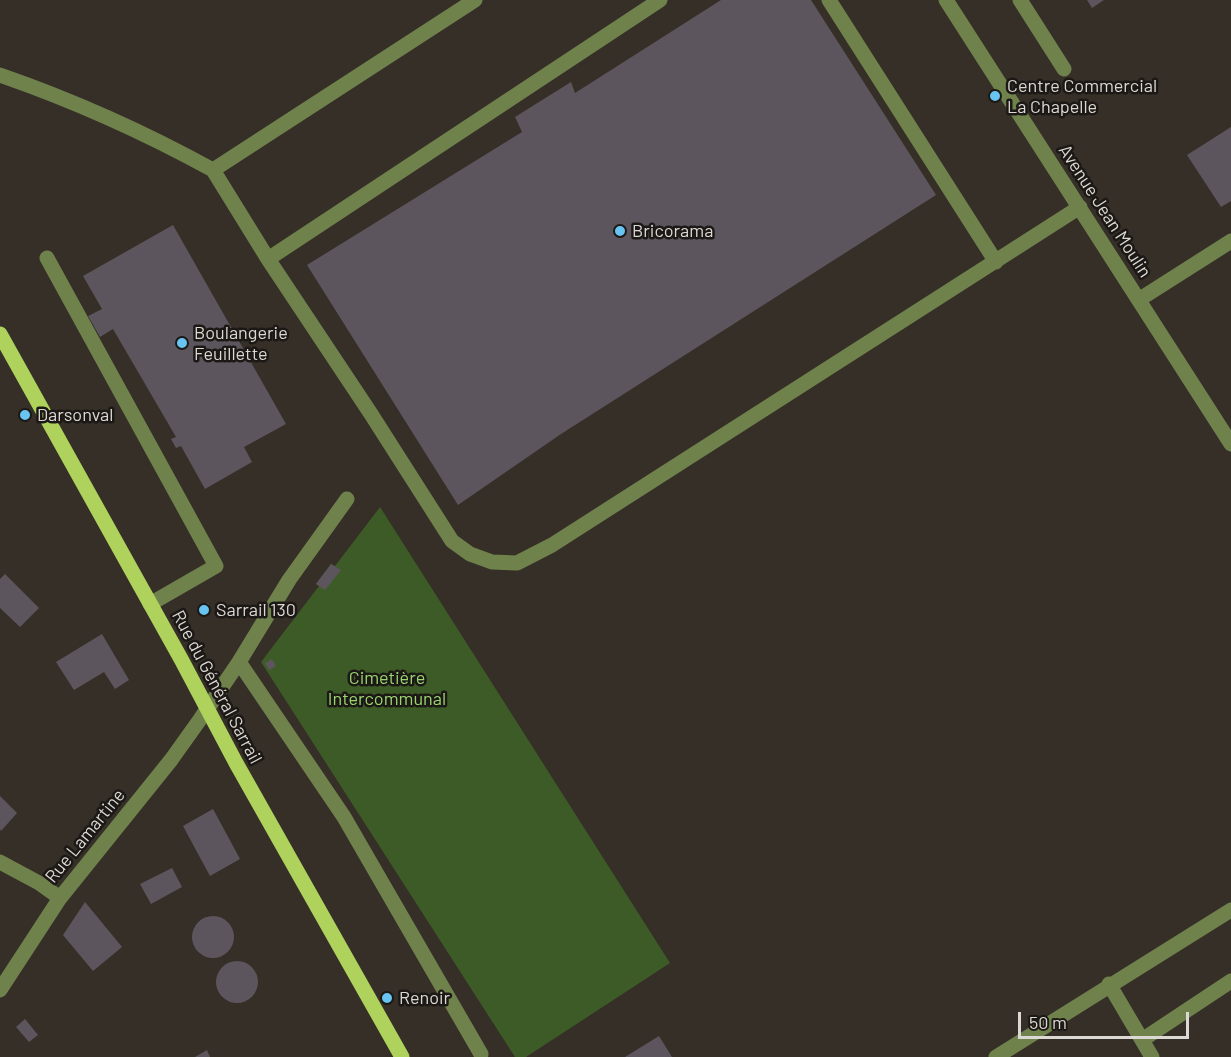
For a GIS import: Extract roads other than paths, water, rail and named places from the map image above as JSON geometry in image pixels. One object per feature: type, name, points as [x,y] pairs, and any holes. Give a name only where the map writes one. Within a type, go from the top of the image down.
[{"type":"main road","name":"Rue du Général Sarrail","points":[[0,334],[402,1057]]},
{"type":"street","points":[[213,170],[475,0]]},
{"type":"street","points":[[268,259],[660,0]]},
{"type":"street","points":[[829,0],[996,262]]},
{"type":"street","name":"Avenue Jean Moulin","points":[[946,0],[1231,444]]},
{"type":"street","points":[[1020,0],[1064,69]]},
{"type":"street","points":[[0,75],[38,88],[138,130],[213,170],[268,259],[452,541],[470,555],[492,561],[517,563],[552,545],[1080,207]]},
{"type":"street","points":[[1140,299],[1231,241]]},
{"type":"street","points":[[47,258],[216,566],[150,604]]},
{"type":"street","name":"Rue Lamartine","points":[[0,990],[60,898],[171,760],[239,662],[289,579],[348,498]]},
{"type":"street","points":[[239,662],[344,817],[481,1054]]},
{"type":"street","points":[[0,862],[60,898]]},
{"type":"street","points":[[996,1057],[1109,984],[1231,910]]},
{"type":"street","points":[[1142,1040],[1231,981]]},
{"type":"street","points":[[1109,984],[1152,1057]]},
{"type":"place","name":"Centre Commercial La Chapelle","points":[[995,96]]},
{"type":"place","name":"Bricorama","points":[[620,231]]},
{"type":"place","name":"Boulangerie Feuillette","points":[[182,343]]},
{"type":"place","name":"Darsonval","points":[[25,415]]},
{"type":"place","name":"Sarrail 130","points":[[204,610]]},
{"type":"place","name":"Renoir","points":[[387,998]]},
{"type":"park label","name":"Cimetière Intercommunal","points":[[387,688]]}]
